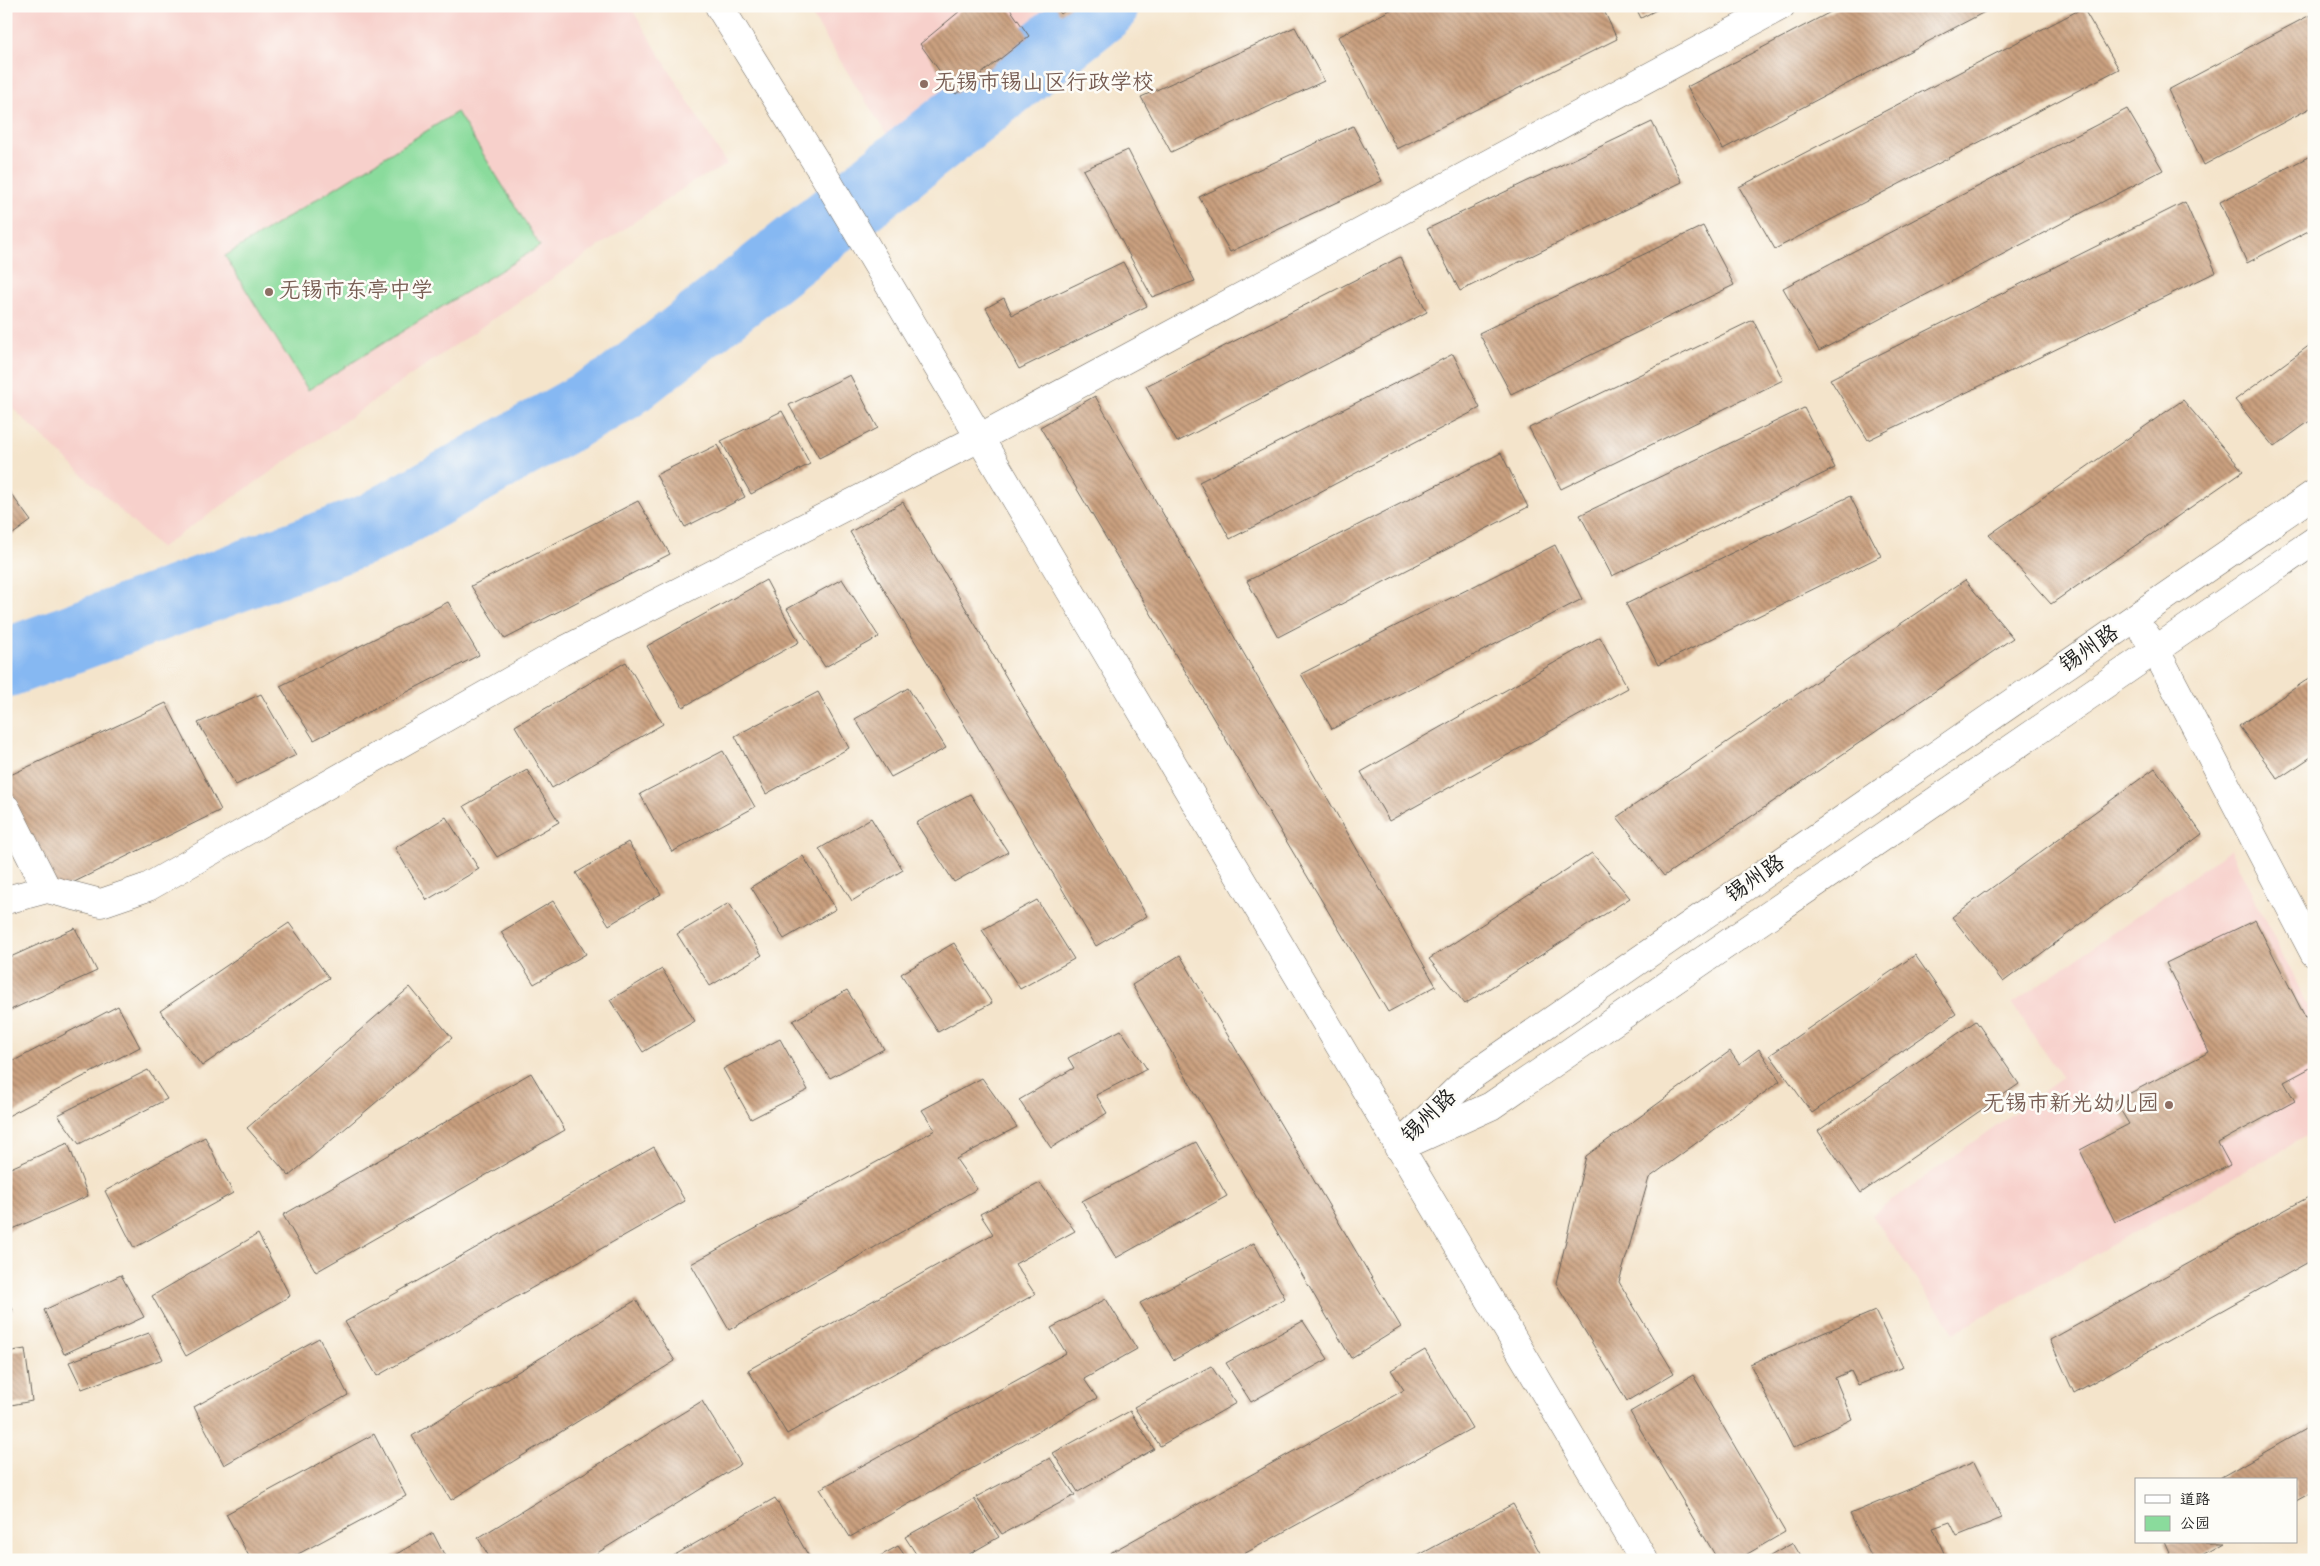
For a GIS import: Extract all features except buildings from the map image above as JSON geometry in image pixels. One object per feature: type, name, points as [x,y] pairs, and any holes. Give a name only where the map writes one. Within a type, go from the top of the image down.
[{"type":"street","points":[[719,6],[870,252],[1644,1560]]},
{"type":"street","points":[[6,900],[47,889],[102,903],[148,887],[561,652],[979,438],[1781,6]]},
{"type":"street","name":"锡州路","points":[[1398,1147],[1470,1077],[2314,494]]},
{"type":"street","name":"锡州路","points":[[1398,1147],[1491,1106],[2314,541]]},
{"type":"street","points":[[2134,619],[2155,649],[2314,953]]},
{"type":"street","points":[[6,808],[47,889]]},
{"type":"shaded area","name":"无锡市东亭中学","points":[[6,6],[630,6],[727,165],[691,183],[160,548],[6,402]]},
{"type":"shaded area","name":"无锡市锡山区行政学校","points":[[806,6],[1081,6],[904,162]]},
{"type":"shaded area","name":"无锡市新光幼儿园","points":[[2230,850],[2314,1018],[2314,1132],[1954,1333],[1872,1215],[2062,1078],[2012,1004]]},
{"type":"green space","points":[[457,112],[540,246],[308,390],[225,256]]},
{"type":"waterway","points":[[6,663],[373,527],[621,387],[1104,6]]},
{"type":"place","name":"无锡市锡山区行政学校","points":[[924,84]]},
{"type":"place","name":"无锡市东亭中学","points":[[269,292]]},
{"type":"place","name":"无锡市新光幼儿园","points":[[2169,1105]]}]
